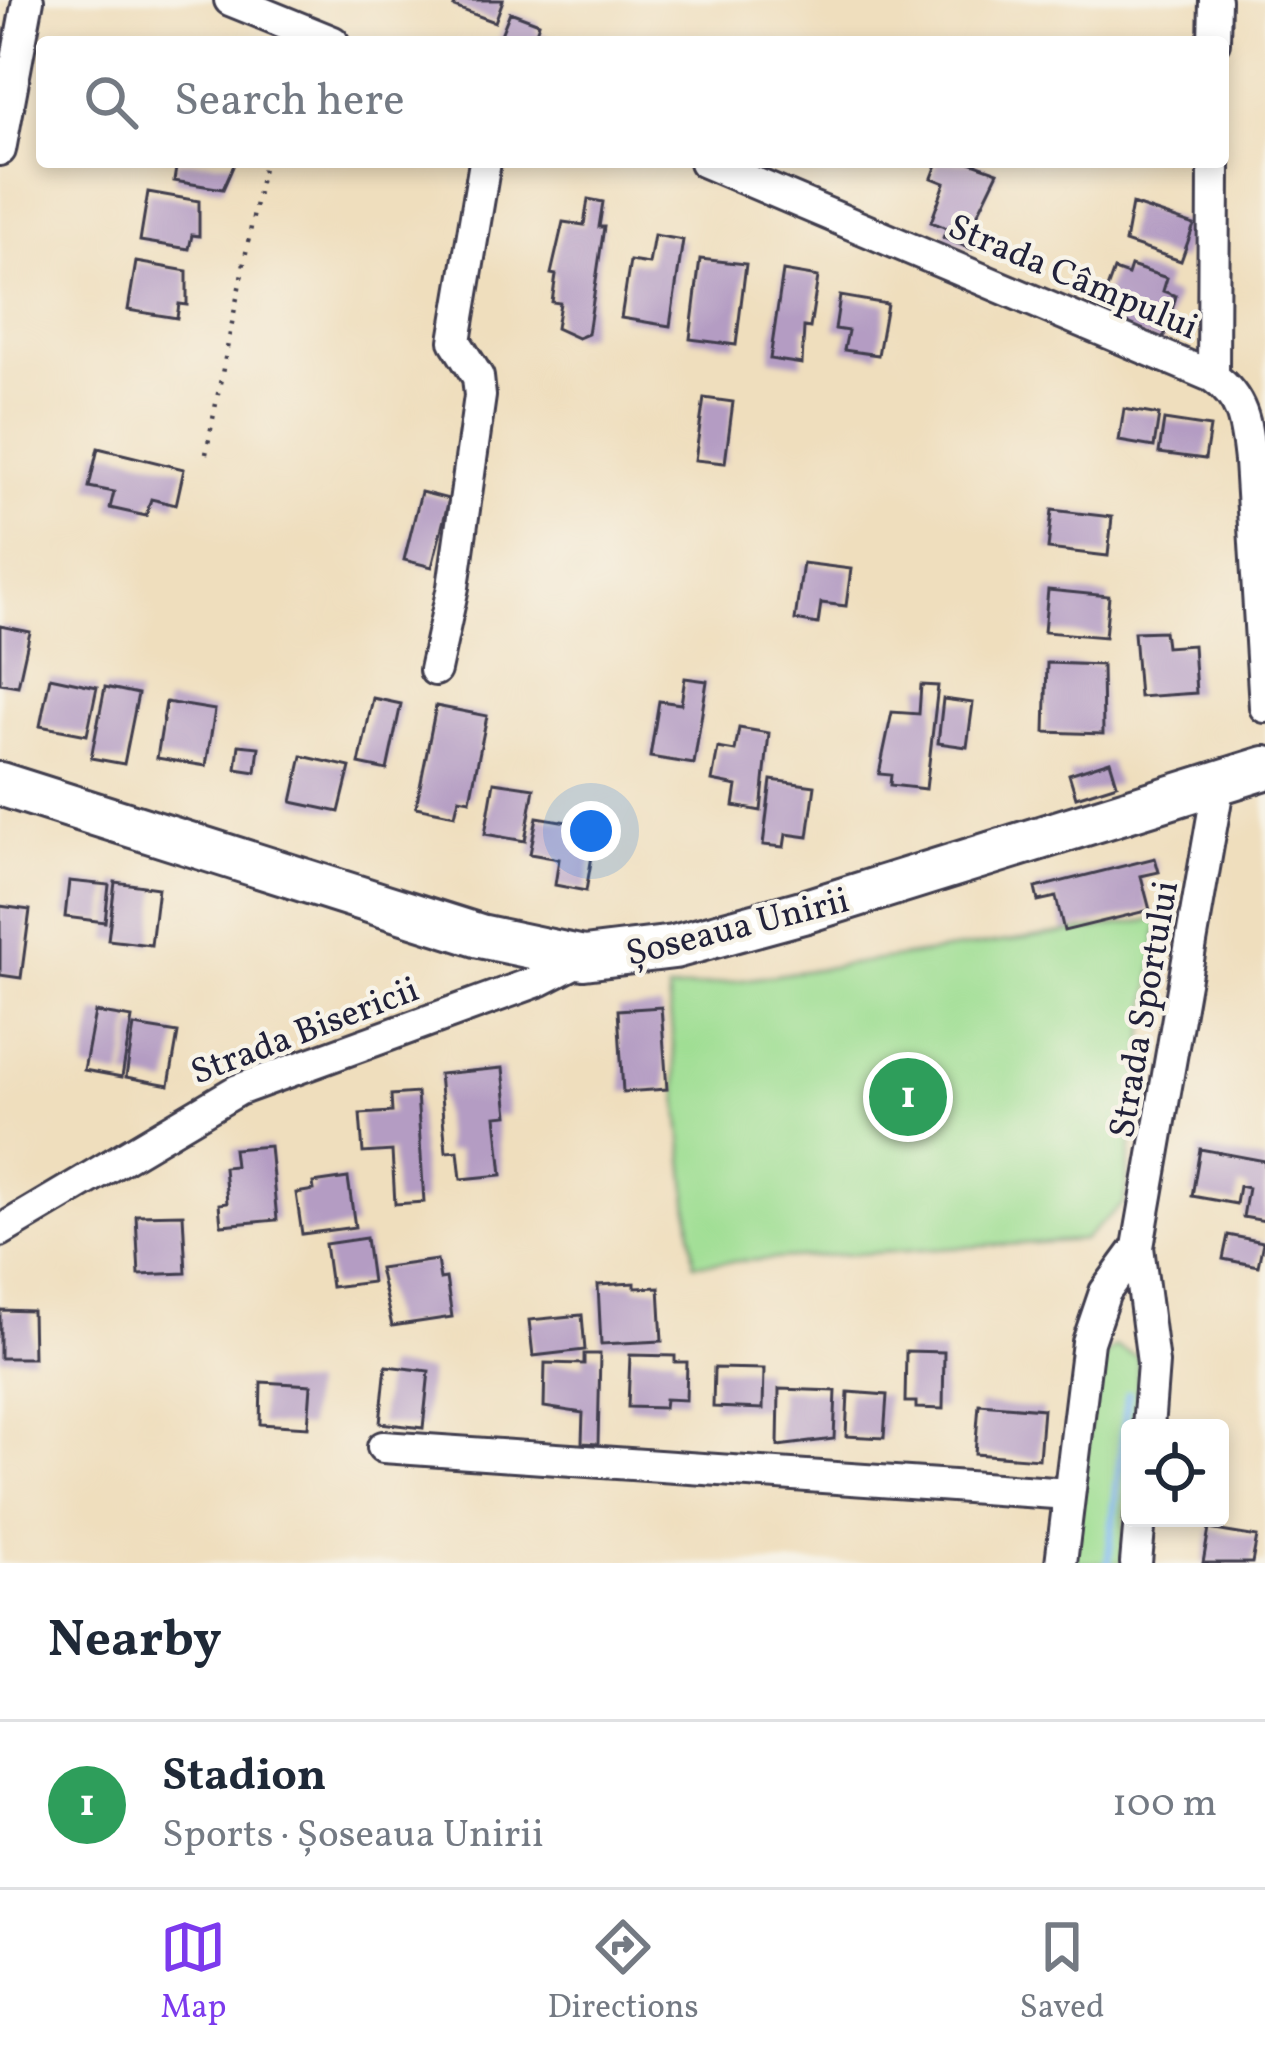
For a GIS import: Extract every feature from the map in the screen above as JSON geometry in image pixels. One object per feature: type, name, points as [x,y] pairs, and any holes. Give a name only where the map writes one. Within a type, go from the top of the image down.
[{"type":"main road","name":"Șoseaua Unirii","points":[[0,784],[480,936],[584,958],[626,956],[708,939],[1265,768]]},
{"type":"street","points":[[0,150],[28,0]]},
{"type":"street","points":[[230,0],[318,36]]},
{"type":"street","points":[[1214,0],[1214,36]]},
{"type":"street","points":[[435,670],[453,587],[480,396],[478,377],[455,340],[484,168]]},
{"type":"street","name":"Strada Câmpului","points":[[719,168],[1213,377]]},
{"type":"street","points":[[1214,168],[1213,377],[1232,390],[1245,422],[1265,706]]},
{"type":"street","name":"Strada Sportului","points":[[1149,1419],[1153,1363],[1138,1247],[1219,782]]},
{"type":"street","name":"Strada Bisericii","points":[[0,1231],[238,1090],[541,980],[584,958]]},
{"type":"street","name":"Strada Sportului","points":[[1060,1563],[1088,1342],[1106,1292],[1138,1247]]},
{"type":"street","points":[[382,1447],[1069,1494]]},
{"type":"street","points":[[1136,1563],[1139,1527]]},
{"type":"path","points":[[206,454],[263,168]]},
{"type":"green space","points":[[1159,919],[1124,1203],[1083,1240],[694,1264],[668,991]]},
{"type":"green space","points":[[1115,1347],[1138,1357],[1137,1419],[1121,1419],[1122,1563],[1072,1563],[1097,1361]]},
{"type":"building","points":[[457,0],[503,0],[495,22],[454,7]]},
{"type":"building","points":[[510,12],[539,23],[536,32],[546,36],[500,36]]},
{"type":"building","points":[[176,168],[232,168],[223,189],[174,181]]},
{"type":"building","points":[[936,168],[998,172],[969,232],[977,235],[972,249],[943,238],[947,228],[931,222],[945,183],[932,178]]},
{"type":"building","points":[[148,192],[199,201],[199,236],[192,235],[189,249],[140,241]]},
{"type":"building","points":[[588,199],[603,202],[599,227],[604,227],[588,334],[578,338],[556,328],[560,303],[552,302],[556,275],[551,274],[563,222],[584,225]]},
{"type":"building","points":[[1132,204],[1194,225],[1181,261],[1125,242]]},
{"type":"building","points":[[654,235],[683,240],[670,326],[621,318],[630,261],[649,264]]},
{"type":"building","points":[[700,259],[746,264],[736,345],[690,339]]},
{"type":"building","points":[[136,262],[187,271],[187,305],[179,304],[177,318],[128,310]]},
{"type":"building","points":[[1131,266],[1167,278],[1163,291],[1176,296],[1162,344],[1095,322],[1114,270],[1128,275]]},
{"type":"building","points":[[783,271],[818,277],[810,328],[804,327],[802,364],[770,359]]},
{"type":"building","points":[[840,296],[887,304],[878,355],[844,350],[848,331],[835,329]]},
{"type":"building","points":[[704,398],[733,402],[725,463],[695,460]]},
{"type":"building","points":[[1124,409],[1159,415],[1154,447],[1119,441]]},
{"type":"building","points":[[1164,420],[1210,427],[1205,459],[1159,453]]},
{"type":"building","points":[[98,448],[184,469],[176,505],[151,499],[146,516],[110,508],[114,492],[89,487]]},
{"type":"building","points":[[421,492],[449,499],[432,567],[404,560]]},
{"type":"building","points":[[1052,510],[1112,517],[1108,556],[1048,549]]},
{"type":"building","points":[[803,563],[851,569],[846,606],[821,603],[818,624],[795,620]]},
{"type":"building","points":[[1048,590],[1109,596],[1105,637],[1044,632]]},
{"type":"building","points":[[0,626],[30,632],[18,686],[0,683]]},
{"type":"building","points":[[1164,631],[1166,647],[1193,645],[1196,693],[1139,697],[1134,632]]},
{"type":"building","points":[[1047,663],[1102,665],[1103,734],[1045,732]]},
{"type":"building","points":[[50,677],[97,687],[87,735],[40,726]]},
{"type":"building","points":[[685,678],[707,681],[694,764],[650,757],[659,701],[681,704]]},
{"type":"building","points":[[921,685],[938,686],[926,789],[890,785],[891,775],[879,774],[892,712],[919,714]]},
{"type":"building","points":[[105,687],[138,694],[124,764],[91,758]]},
{"type":"building","points":[[373,698],[401,704],[387,770],[359,764]]},
{"type":"building","points":[[943,699],[973,703],[967,747],[938,743]]},
{"type":"building","points":[[166,702],[215,710],[206,766],[157,758]]},
{"type":"building","points":[[436,706],[487,716],[470,800],[459,798],[455,815],[416,807]]},
{"type":"building","points":[[739,728],[769,733],[761,811],[734,806],[737,786],[712,781],[718,748],[735,751]]},
{"type":"building","points":[[239,745],[259,747],[256,772],[236,769]]},
{"type":"building","points":[[302,756],[350,767],[339,812],[292,802]]},
{"type":"building","points":[[1110,761],[1117,784],[1076,797],[1069,774]]},
{"type":"building","points":[[771,780],[815,786],[808,837],[786,834],[784,847],[763,845]]},
{"type":"building","points":[[494,782],[534,788],[525,841],[485,834]]},
{"type":"building","points":[[537,817],[597,827],[586,891],[555,885],[559,859],[530,854]]},
{"type":"building","points":[[1155,858],[1159,872],[1141,876],[1150,910],[1064,931],[1056,897],[1038,901],[1035,888]]},
{"type":"building","points":[[69,881],[109,885],[105,922],[65,917]]},
{"type":"building","points":[[115,882],[158,888],[151,945],[108,940]]},
{"type":"building","points":[[0,906],[30,910],[21,978],[0,975]]},
{"type":"building","points":[[661,1007],[667,1089],[623,1092],[618,1010]]},
{"type":"building","points":[[95,1012],[132,1018],[122,1077],[84,1070]]},
{"type":"building","points":[[134,1026],[178,1033],[169,1085],[126,1077]]},
{"type":"building","points":[[503,1068],[508,1115],[496,1116],[502,1175],[461,1179],[458,1151],[446,1152],[439,1074]]},
{"type":"building","points":[[417,1093],[424,1202],[395,1204],[392,1151],[363,1153],[360,1114],[392,1112],[391,1095]]},
{"type":"building","points":[[270,1146],[277,1220],[221,1225],[219,1204],[227,1203],[224,1167],[235,1166],[233,1149]]},
{"type":"building","points":[[1200,1149],[1265,1161],[1265,1221],[1243,1217],[1248,1188],[1239,1186],[1236,1204],[1192,1196]]},
{"type":"building","points":[[348,1178],[355,1227],[302,1234],[296,1193],[314,1190],[313,1183]]},
{"type":"building","points":[[183,1214],[186,1273],[139,1275],[136,1215]]},
{"type":"building","points":[[1228,1235],[1263,1242],[1258,1266],[1223,1259]]},
{"type":"building","points":[[366,1238],[372,1282],[331,1287],[325,1244]]},
{"type":"building","points":[[437,1260],[440,1279],[446,1278],[452,1317],[392,1326],[379,1268]]},
{"type":"building","points":[[635,1283],[635,1288],[659,1287],[662,1341],[601,1344],[598,1285]]},
{"type":"building","points":[[0,1310],[32,1311],[33,1358],[0,1358]]},
{"type":"building","points":[[582,1315],[585,1350],[533,1356],[529,1320]]},
{"type":"building","points":[[906,1351],[944,1352],[943,1409],[916,1408],[916,1402],[905,1402]]},
{"type":"building","points":[[584,1354],[600,1354],[598,1444],[582,1443],[583,1413],[544,1407],[545,1363],[584,1364]]},
{"type":"building","points":[[630,1355],[675,1356],[675,1362],[687,1362],[686,1400],[665,1399],[664,1408],[628,1407]]},
{"type":"building","points":[[386,1366],[429,1371],[423,1428],[380,1423]]},
{"type":"building","points":[[714,1368],[764,1369],[763,1409],[713,1407]]},
{"type":"building","points":[[261,1382],[311,1385],[308,1427],[260,1424]]},
{"type":"building","points":[[779,1389],[836,1391],[834,1439],[778,1446]]},
{"type":"building","points":[[848,1392],[887,1395],[884,1438],[846,1436]]},
{"type":"building","points":[[979,1404],[1043,1409],[1039,1459],[975,1454]]},
{"type":"building","points":[[1209,1529],[1257,1537],[1252,1563],[1203,1563]]},
{"type":"waterway","points":[[1108,1563],[1128,1394]]},
{"type":"place","name":"Stadion","points":[[908,1097]]}]
